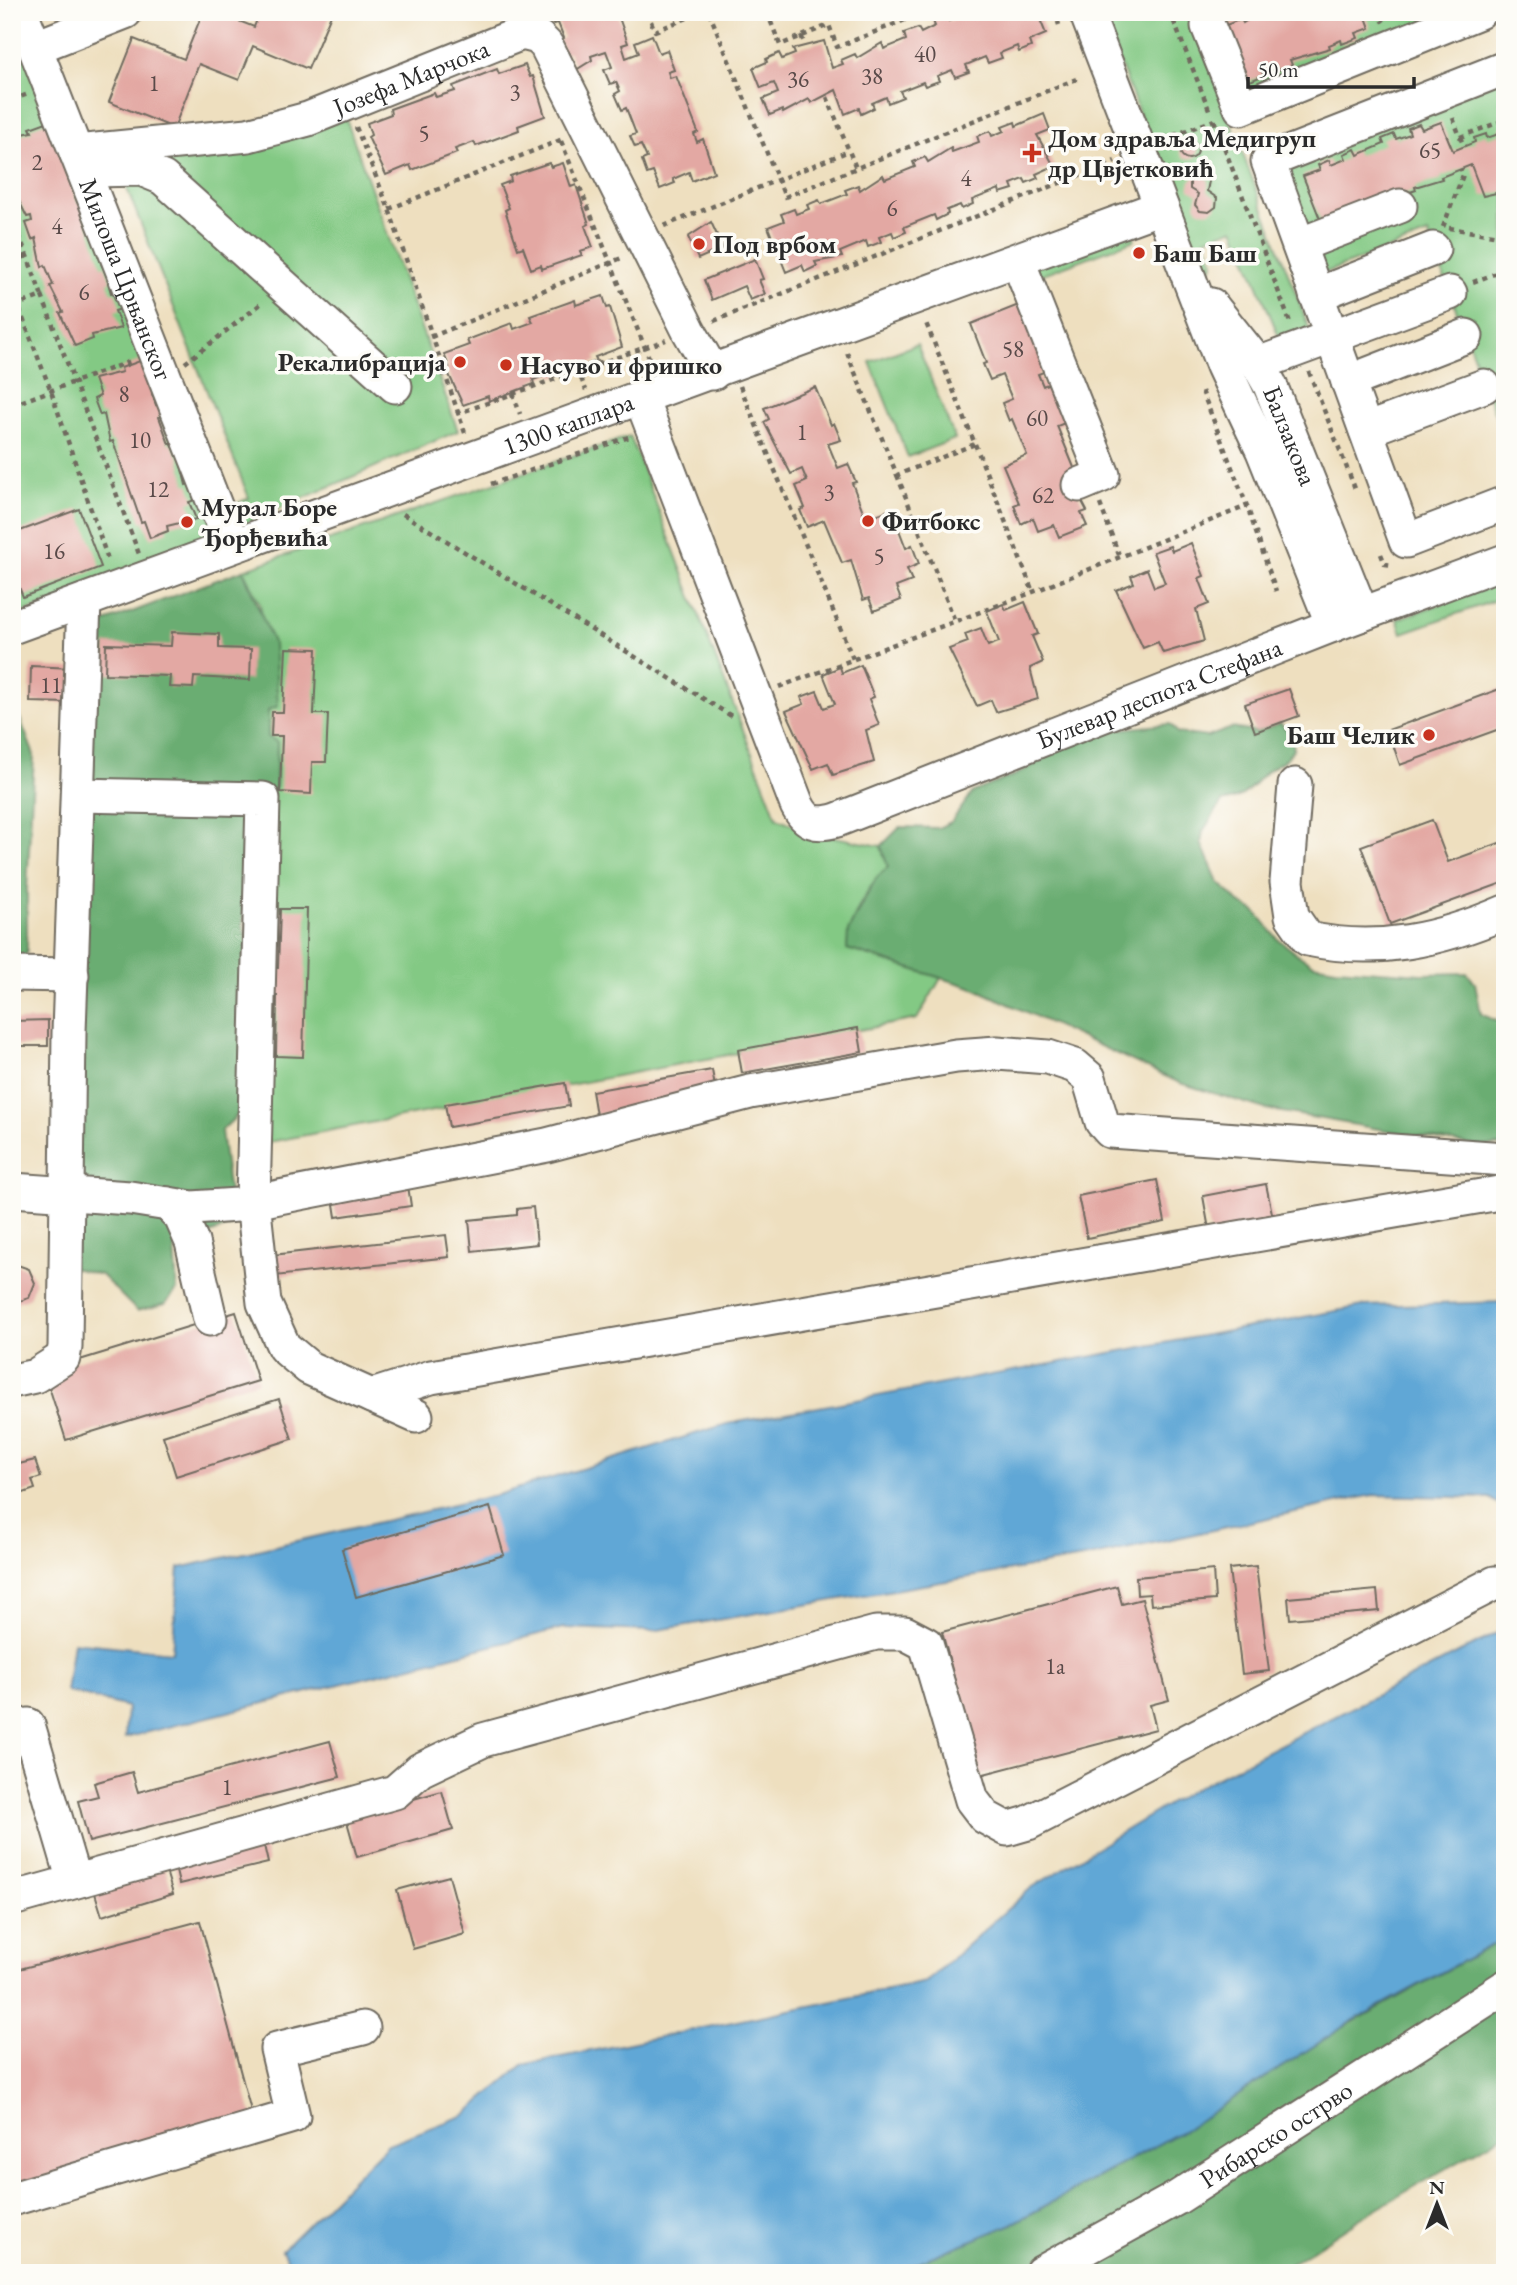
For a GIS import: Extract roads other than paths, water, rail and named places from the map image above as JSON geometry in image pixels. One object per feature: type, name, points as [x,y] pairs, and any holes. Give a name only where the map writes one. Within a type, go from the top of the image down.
[{"type":"street","name":"Милоша Црњанског","points":[[21,12],[216,508],[234,545]]},
{"type":"street","points":[[36,47],[125,12]]},
{"type":"street","name":"Балзакова","points":[[1086,12],[1223,366],[1348,619]]},
{"type":"street","points":[[1208,26],[1241,108],[1479,12]]},
{"type":"street","name":"Јозефа Марчока","points":[[80,161],[272,130],[308,119],[522,33],[531,33],[546,45],[636,245],[682,333],[724,369]]},
{"type":"street","points":[[1505,68],[1268,161],[1406,541],[1505,503]]},
{"type":"street","points":[[80,161],[141,169],[163,177],[394,386]]},
{"type":"street","points":[[1299,246],[1400,206]]},
{"type":"street","name":"1300 каплара","points":[[12,627],[724,369],[1161,207]]},
{"type":"street","points":[[1316,295],[1433,249]]},
{"type":"street","points":[[1018,261],[1103,475],[1079,485]]},
{"type":"street","name":"Балзакова","points":[[1189,275],[1258,364],[1282,414],[1348,619]]},
{"type":"street","points":[[1258,364],[1458,289]]},
{"type":"street","points":[[1348,382],[1465,335]]},
{"type":"street","points":[[1366,430],[1484,386]]},
{"type":"street","name":"Булевар деспота Стефана","points":[[641,398],[744,707],[804,818],[814,823],[837,820],[1348,619],[1505,561]]},
{"type":"street","points":[[12,1381],[35,1377],[63,1358],[84,601]]},
{"type":"street","points":[[1295,785],[1287,882],[1292,916],[1308,939],[1345,947],[1403,943],[1459,932],[1505,912]]},
{"type":"street","points":[[78,794],[263,799],[253,1201],[264,1303],[284,1347],[309,1368],[416,1416]]},
{"type":"street","points":[[12,974],[72,975]]},
{"type":"street","points":[[12,1190],[215,1207],[547,1145],[750,1092],[956,1056],[998,1053],[1048,1058],[1076,1066],[1089,1078],[1102,1122],[1110,1131],[1505,1159]]},
{"type":"street","points":[[372,1396],[430,1377],[1505,1192]]},
{"type":"street","points":[[167,1204],[181,1217],[192,1242],[210,1318]]},
{"type":"street","points":[[12,1899],[394,1791],[420,1770],[483,1740],[876,1633],[905,1633],[926,1644],[972,1800],[985,1817],[1007,1829],[1028,1823],[1495,1583]]},
{"type":"street","points":[[12,1730],[28,1726],[74,1881]]},
{"type":"street","name":"Рибарско острво","points":[[1041,2273],[1177,2198],[1505,1987]]},
{"type":"street","points":[[12,2199],[293,2116],[277,2049],[363,2028]]},
{"type":"water","points":[[1505,1302],[1505,1509],[1490,1498],[1373,1495],[1089,1557],[652,1631],[563,1628],[125,1738],[127,1707],[66,1691],[73,1642],[172,1652],[179,1568],[497,1495],[727,1424],[1363,1306]]},
{"type":"water","points":[[1505,1629],[1505,1938],[1354,2020],[1186,2129],[1012,2224],[892,2273],[293,2273],[282,2250],[388,2144],[465,2115],[523,2065],[926,1982],[1031,1888],[1190,1791]]},
{"type":"place","name":"Дом здравља Медигруп др Цвјетковић","points":[[1032,153]]},
{"type":"place","name":"Под врбом","points":[[699,244]]},
{"type":"place","name":"Баш Баш","points":[[1139,253]]},
{"type":"place","name":"Рекалибрација","points":[[460,362]]},
{"type":"place","name":"Насуво и фришко","points":[[506,365]]},
{"type":"place","name":"Фитбокс","points":[[868,521]]},
{"type":"place","name":"Мурал Боре Ђорђевића","points":[[187,522]]},
{"type":"place","name":"Баш Челик","points":[[1429,735]]}]
